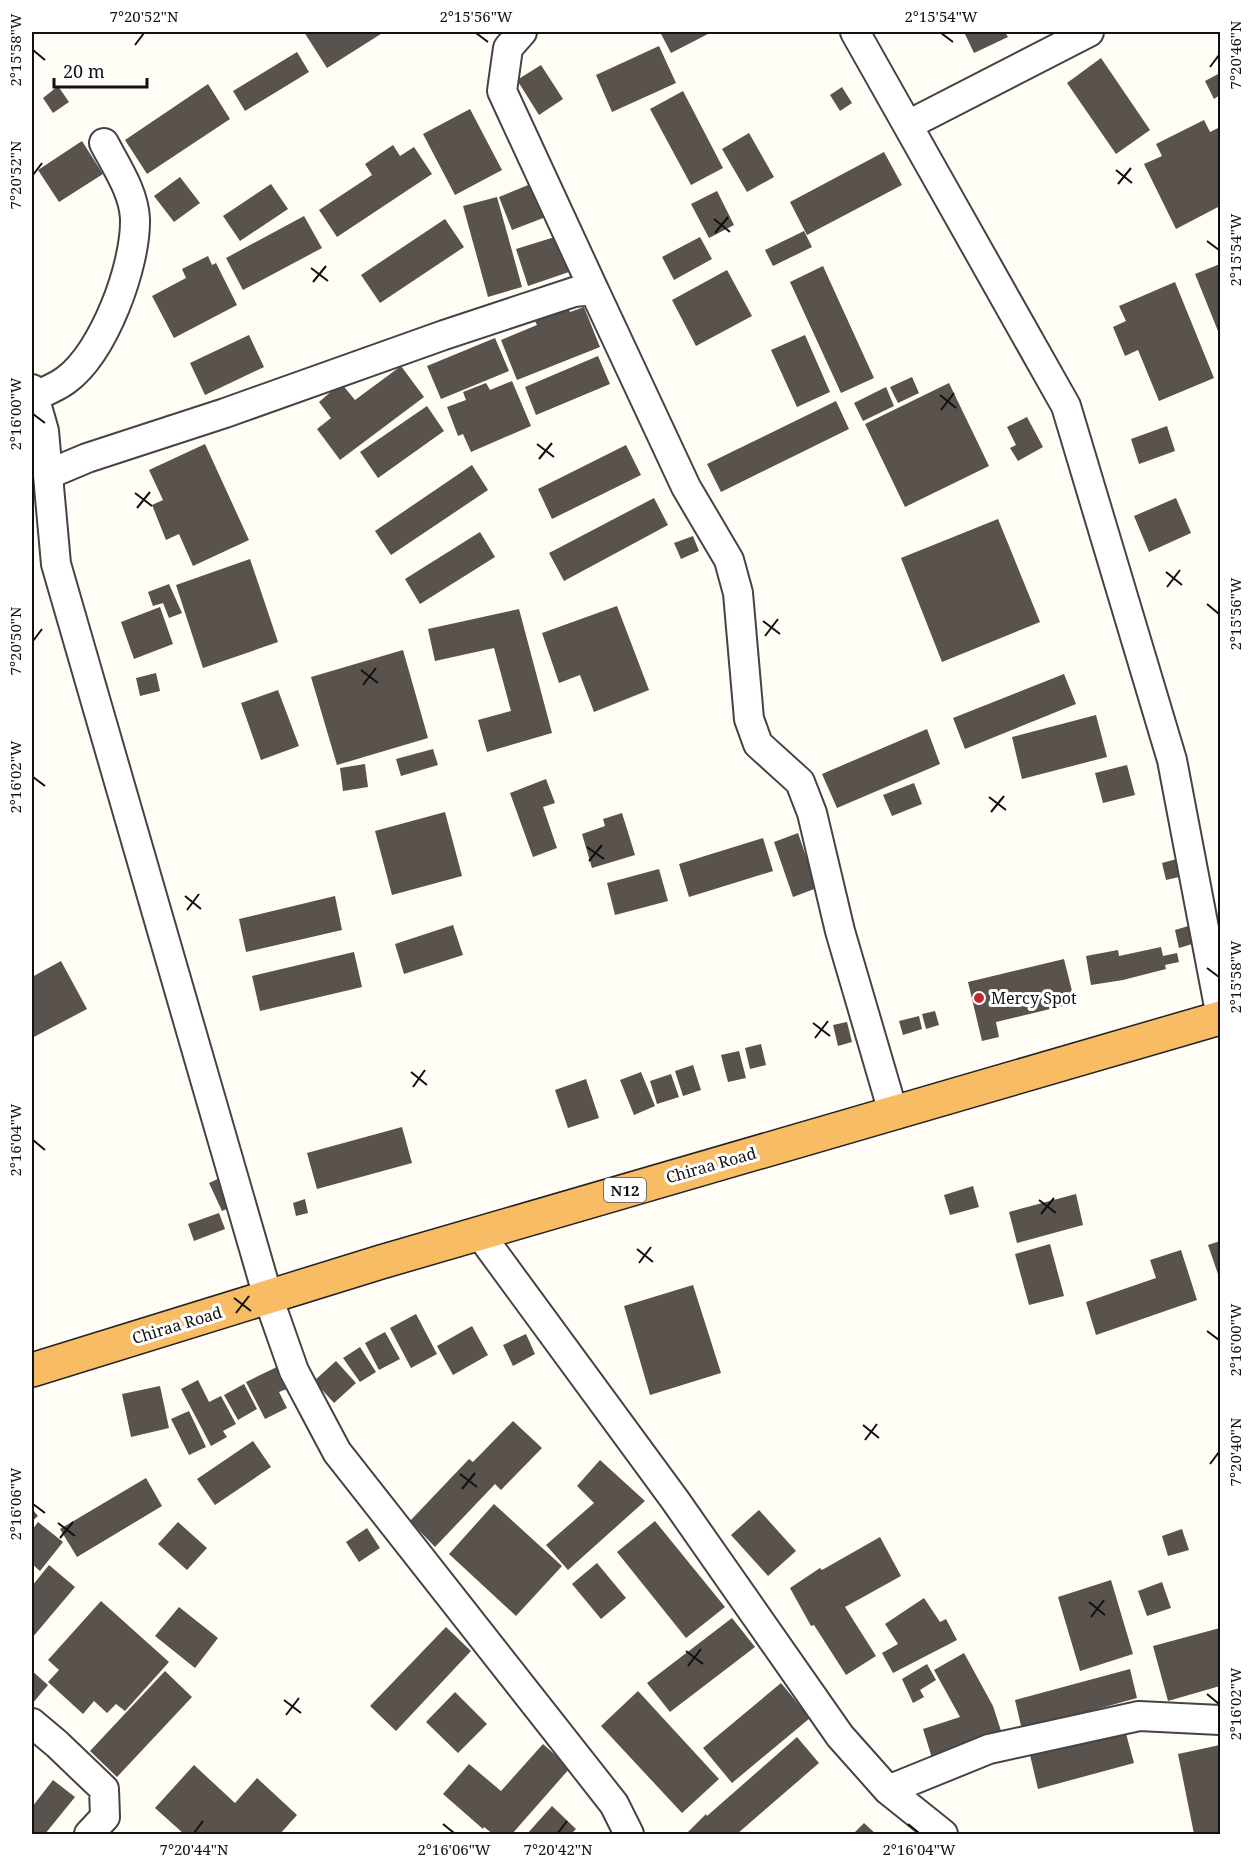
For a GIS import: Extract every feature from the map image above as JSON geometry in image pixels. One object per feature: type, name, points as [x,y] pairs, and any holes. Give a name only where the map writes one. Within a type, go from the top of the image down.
[{"type":"highway","name":"Chiraa Road","points":[[32,1370],[479,1233],[1221,1018]]},
{"type":"street","points":[[522,32],[508,48],[502,91],[686,487],[729,560],[738,593],[749,719],[758,744],[800,782],[812,813],[840,931],[893,1112]]},
{"type":"street","points":[[855,32],[1066,406],[1172,760],[1221,1012]]},
{"type":"street","points":[[908,125],[1089,32]]},
{"type":"street","points":[[104,143],[129,193],[135,219],[129,265],[112,317],[87,358],[66,381],[32,393],[44,431],[56,564],[268,1297],[294,1371],[338,1452],[614,1804],[629,1834]]},
{"type":"street","points":[[49,474],[87,458],[225,413],[444,335],[574,292],[594,290]]},
{"type":"street","points":[[479,1233],[675,1500],[840,1736],[888,1790],[943,1834]]},
{"type":"street","points":[[888,1790],[989,1749],[1139,1716],[1221,1720]]},
{"type":"street","points":[[32,1723],[104,1790],[105,1817],[89,1834]]},
{"type":"building","points":[[304,32],[384,32],[327,68]]},
{"type":"building","points":[[660,32],[706,32],[708,34],[671,53]]},
{"type":"building","points":[[964,32],[1005,32],[1008,37],[974,53]]},
{"type":"building","points":[[659,46],[676,83],[612,112],[596,75]]},
{"type":"building","points":[[297,52],[309,72],[245,111],[233,91]]},
{"type":"building","points":[[1101,58],[1150,130],[1116,154],[1067,83]]},
{"type":"building","points":[[541,65],[563,99],[539,115],[517,80]]},
{"type":"building","points":[[1220,73],[1220,95],[1214,99],[1205,81]]},
{"type":"building","points":[[208,84],[230,119],[147,174],[125,140]]},
{"type":"building","points":[[58,86],[69,102],[53,113],[43,98]]},
{"type":"building","points":[[842,87],[852,103],[840,111],[830,95]]},
{"type":"building","points":[[683,91],[723,168],[691,185],[650,109]]},
{"type":"building","points":[[470,109],[502,170],[455,195],[423,134]]},
{"type":"building","points":[[1204,120],[1210,132],[1220,127],[1220,206],[1176,229],[1144,164],[1162,156],[1156,144]]},
{"type":"building","points":[[749,133],[774,177],[747,192],[722,149]]},
{"type":"building","points":[[82,141],[103,174],[59,202],[38,170]]},
{"type":"building","points":[[393,145],[400,156],[414,147],[432,174],[337,237],[319,210],[372,175],[365,164]]},
{"type":"building","points":[[884,152],[902,185],[807,235],[790,202]]},
{"type":"building","points":[[180,177],[200,203],[174,222],[154,196]]},
{"type":"building","points":[[538,181],[551,215],[512,230],[499,197]]},
{"type":"building","points":[[271,184],[288,209],[240,241],[223,216]]},
{"type":"building","points":[[717,191],[734,225],[709,238],[691,204]]},
{"type":"building","points":[[497,197],[522,287],[488,297],[463,206]]},
{"type":"building","points":[[304,216],[322,248],[243,290],[226,258]]},
{"type":"building","points":[[445,219],[464,247],[380,303],[361,275]]},
{"type":"building","points":[[804,231],[812,247],[773,266],[765,250]]},
{"type":"building","points":[[558,236],[569,272],[528,286],[516,249]]},
{"type":"building","points":[[700,237],[712,259],[674,280],[662,257]]},
{"type":"building","points":[[208,256],[212,265],[216,263],[237,305],[174,338],[152,296],[186,278],[182,269]]},
{"type":"building","points":[[1220,264],[1220,336],[1195,274]]},
{"type":"building","points":[[823,266],[874,378],[841,393],[790,282]]},
{"type":"building","points":[[727,270],[752,316],[696,346],[672,300]]},
{"type":"building","points":[[1175,282],[1214,378],[1159,401],[1138,350],[1125,356],[1113,327],[1126,321],[1119,306]]},
{"type":"building","points":[[565,303],[570,312],[584,307],[600,347],[517,380],[501,340],[537,325],[533,317]]},
{"type":"building","points":[[249,335],[264,367],[205,395],[190,363]]},
{"type":"building","points":[[805,335],[830,392],[797,407],[771,350]]},
{"type":"building","points":[[495,338],[509,371],[441,399],[427,366]]},
{"type":"building","points":[[598,356],[610,384],[536,415],[525,387]]},
{"type":"building","points":[[401,366],[424,397],[340,460],[317,429],[331,418],[319,402],[341,383],[355,400]]},
{"type":"building","points":[[912,377],[919,393],[898,403],[890,387]]},
{"type":"building","points":[[512,381],[531,426],[471,452],[463,434],[458,436],[447,407],[466,400],[463,392],[486,383],[490,390]]},
{"type":"building","points":[[949,383],[989,466],[905,507],[865,424]]},
{"type":"building","points":[[886,387],[894,406],[863,421],[854,403]]},
{"type":"building","points":[[836,401],[849,429],[721,492],[707,464]]},
{"type":"building","points":[[427,406],[444,431],[378,478],[360,452]]},
{"type":"building","points":[[1027,417],[1043,447],[1018,461],[1010,448],[1016,445],[1007,427]]},
{"type":"building","points":[[1167,426],[1175,451],[1139,464],[1131,439]]},
{"type":"building","points":[[205,444],[249,540],[193,566],[179,534],[166,540],[152,505],[163,500],[149,470]]},
{"type":"building","points":[[626,445],[641,475],[552,519],[538,489]]},
{"type":"building","points":[[472,465],[488,490],[391,555],[375,531]]},
{"type":"building","points":[[654,498],[668,525],[564,581],[549,553]]},
{"type":"building","points":[[1176,498],[1191,533],[1149,552],[1134,516]]},
{"type":"building","points":[[998,519],[1040,622],[942,662],[901,558]]},
{"type":"building","points":[[480,532],[495,557],[420,604],[405,579]]},
{"type":"building","points":[[693,536],[699,551],[681,559],[674,543]]},
{"type":"building","points":[[250,559],[278,642],[203,668],[176,585]]},
{"type":"building","points":[[169,584],[182,613],[169,618],[163,603],[153,606],[148,592]]},
{"type":"building","points":[[617,606],[649,690],[594,712],[580,675],[559,683],[542,633]]},
{"type":"building","points":[[160,607],[173,644],[134,659],[121,622]]},
{"type":"building","points":[[519,609],[552,733],[487,752],[478,720],[511,711],[494,648],[435,661],[428,629]]},
{"type":"building","points":[[403,650],[428,738],[337,765],[311,677]]},
{"type":"building","points":[[156,673],[160,691],[140,696],[136,678]]},
{"type":"building","points":[[1064,674],[1076,704],[965,749],[953,718]]},
{"type":"building","points":[[278,690],[299,746],[261,760],[241,703]]},
{"type":"building","points":[[1096,715],[1107,757],[1022,779],[1012,737]]},
{"type":"building","points":[[927,729],[940,764],[837,808],[822,774]]},
{"type":"building","points":[[433,749],[438,765],[401,776],[396,759]]},
{"type":"building","points":[[365,764],[368,787],[343,791],[340,768]]},
{"type":"building","points":[[1127,765],[1135,795],[1103,803],[1095,773]]},
{"type":"building","points":[[546,779],[555,803],[543,807],[557,848],[533,857],[510,793]]},
{"type":"building","points":[[914,783],[922,804],[892,816],[883,795]]},
{"type":"building","points":[[445,812],[462,876],[392,895],[375,831]]},
{"type":"building","points":[[622,813],[635,855],[592,868],[582,834],[605,826],[603,819]]},
{"type":"building","points":[[798,833],[817,888],[793,897],[774,842]]},
{"type":"building","points":[[763,838],[773,871],[689,897],[679,864]]},
{"type":"building","points":[[1184,857],[1188,875],[1166,880],[1162,863]]},
{"type":"building","points":[[659,869],[668,901],[615,915],[607,883]]},
{"type":"building","points":[[335,896],[342,930],[246,952],[239,919]]},
{"type":"building","points":[[1195,924],[1199,942],[1179,948],[1175,930]]},
{"type":"building","points":[[453,925],[463,955],[404,974],[395,944]]},
{"type":"building","points":[[1161,947],[1163,956],[1177,953],[1179,962],[1165,965],[1166,969],[1091,985],[1086,956],[1118,950],[1119,956]]},
{"type":"building","points":[[354,952],[362,987],[260,1011],[252,976]]},
{"type":"building","points":[[1064,959],[1075,1003],[996,1022],[999,1037],[982,1041],[968,982]]},
{"type":"building","points":[[61,961],[87,1009],[32,1038],[32,977]]},
{"type":"building","points":[[935,1011],[939,1025],[926,1029],[922,1014]]},
{"type":"building","points":[[919,1016],[922,1029],[903,1035],[899,1021]]},
{"type":"building","points":[[847,1022],[852,1042],[838,1046],[833,1025]]},
{"type":"building","points":[[761,1044],[766,1065],[750,1069],[745,1048]]},
{"type":"building","points":[[739,1051],[746,1078],[728,1082],[721,1055]]},
{"type":"building","points":[[693,1065],[701,1090],[683,1096],[675,1071]]},
{"type":"building","points":[[641,1072],[655,1106],[634,1115],[620,1080]]},
{"type":"building","points":[[671,1074],[679,1097],[657,1104],[650,1081]]},
{"type":"building","points":[[586,1079],[599,1118],[568,1128],[555,1090]]},
{"type":"building","points":[[402,1127],[412,1163],[317,1189],[307,1153]]},
{"type":"building","points":[[233,1172],[246,1201],[222,1211],[209,1183]]},
{"type":"building","points":[[973,1186],[979,1207],[950,1215],[944,1195]]},
{"type":"building","points":[[1076,1194],[1083,1225],[1017,1243],[1009,1212]]},
{"type":"building","points":[[305,1199],[308,1213],[296,1216],[293,1203]]},
{"type":"building","points":[[219,1213],[225,1229],[194,1241],[188,1224]]},
{"type":"building","points":[[1220,1241],[1220,1280],[1208,1245]]},
{"type":"building","points":[[1050,1244],[1064,1296],[1029,1305],[1015,1254]]},
{"type":"building","points":[[1181,1250],[1197,1300],[1096,1335],[1086,1302],[1156,1278],[1150,1260]]},
{"type":"building","points":[[693,1285],[721,1373],[650,1395],[624,1306]]},
{"type":"building","points":[[416,1314],[437,1354],[411,1368],[390,1328]]},
{"type":"building","points":[[472,1326],[488,1355],[453,1375],[437,1346]]},
{"type":"building","points":[[385,1332],[400,1359],[379,1370],[365,1343]]},
{"type":"building","points":[[526,1334],[535,1354],[513,1366],[503,1345]]},
{"type":"building","points":[[360,1347],[376,1372],[360,1382],[343,1358]]},
{"type":"building","points":[[336,1361],[356,1383],[334,1403],[314,1381]]},
{"type":"building","points":[[279,1366],[287,1389],[279,1392],[287,1408],[265,1419],[246,1382]]},
{"type":"building","points":[[198,1380],[209,1402],[221,1396],[236,1424],[223,1431],[227,1437],[211,1446],[181,1389]]},
{"type":"building","points":[[244,1384],[257,1409],[238,1420],[224,1395]]},
{"type":"building","points":[[160,1386],[169,1428],[131,1437],[122,1394]]},
{"type":"building","points":[[189,1411],[206,1447],[189,1455],[171,1419]]},
{"type":"building","points":[[513,1421],[542,1448],[501,1490],[495,1484],[435,1547],[410,1521],[469,1459],[473,1462]]},
{"type":"building","points":[[253,1441],[271,1467],[215,1505],[197,1479]]},
{"type":"building","points":[[600,1460],[645,1501],[568,1570],[546,1545],[594,1503],[577,1486]]},
{"type":"building","points":[[146,1478],[162,1506],[77,1557],[60,1529]]},
{"type":"building","points":[[494,1504],[562,1566],[516,1616],[449,1554]]},
{"type":"building","points":[[32,1509],[38,1516],[32,1521]]},
{"type":"building","points":[[759,1510],[796,1551],[768,1576],[731,1535]]},
{"type":"building","points":[[655,1521],[725,1607],[686,1638],[617,1552]]},
{"type":"building","points":[[38,1522],[63,1542],[40,1571],[32,1564],[32,1530]]},
{"type":"building","points":[[178,1522],[207,1548],[187,1570],[158,1544]]},
{"type":"building","points":[[367,1528],[380,1548],[359,1562],[346,1542]]},
{"type":"building","points":[[1182,1529],[1189,1550],[1168,1556],[1162,1536]]},
{"type":"building","points":[[880,1537],[901,1576],[845,1607],[876,1656],[846,1675],[814,1625],[811,1626],[790,1588],[820,1568],[822,1570]]},
{"type":"building","points":[[597,1563],[626,1598],[601,1619],[572,1584]]},
{"type":"building","points":[[49,1565],[75,1587],[32,1638],[32,1586]]},
{"type":"building","points":[[1111,1580],[1133,1654],[1080,1671],[1058,1597]]},
{"type":"building","points":[[1162,1582],[1171,1608],[1147,1616],[1138,1591]]},
{"type":"building","points":[[924,1598],[940,1622],[946,1619],[957,1640],[893,1673],[882,1653],[898,1644],[885,1624]]},
{"type":"building","points":[[101,1601],[169,1662],[125,1711],[116,1704],[107,1713],[94,1701],[83,1714],[48,1682],[59,1670],[48,1660]]},
{"type":"building","points":[[179,1607],[218,1638],[195,1668],[155,1636]]},
{"type":"building","points":[[732,1618],[755,1647],[670,1712],[647,1683]]},
{"type":"building","points":[[446,1627],[471,1651],[396,1731],[370,1706]]},
{"type":"building","points":[[1220,1628],[1220,1686],[1168,1701],[1153,1646]]},
{"type":"building","points":[[964,1653],[993,1706],[1002,1734],[932,1758],[923,1729],[960,1717],[934,1670]]},
{"type":"building","points":[[927,1664],[936,1680],[920,1690],[924,1697],[913,1703],[902,1679]]},
{"type":"building","points":[[1130,1669],[1137,1698],[1022,1730],[1015,1700]]},
{"type":"building","points":[[32,1671],[48,1685],[32,1704]]},
{"type":"building","points":[[165,1671],[192,1697],[117,1777],[90,1751]]},
{"type":"building","points":[[781,1683],[810,1718],[732,1783],[703,1748]]},
{"type":"building","points":[[638,1691],[719,1779],[682,1813],[601,1726]]},
{"type":"building","points":[[455,1692],[487,1724],[458,1753],[426,1722]]},
{"type":"building","points":[[1125,1730],[1134,1763],[1038,1789],[1030,1755]]},
{"type":"building","points":[[797,1737],[819,1763],[737,1834],[686,1834],[706,1814],[707,1816]]},
{"type":"building","points":[[543,1744],[570,1768],[512,1834],[493,1834],[484,1827],[483,1829],[443,1794],[469,1764],[501,1791]]},
{"type":"building","points":[[1220,1745],[1220,1834],[1194,1834],[1178,1754]]},
{"type":"building","points":[[194,1765],[235,1803],[257,1778],[297,1815],[280,1834],[184,1834],[155,1808]]},
{"type":"building","points":[[53,1780],[75,1797],[45,1834],[32,1834],[32,1807]]},
{"type":"building","points":[[552,1806],[576,1829],[571,1834],[527,1834]]},
{"type":"building","points":[[864,1823],[876,1834],[853,1834]]},
{"type":"place","name":"Mercy Spot","points":[[979,998]]}]
